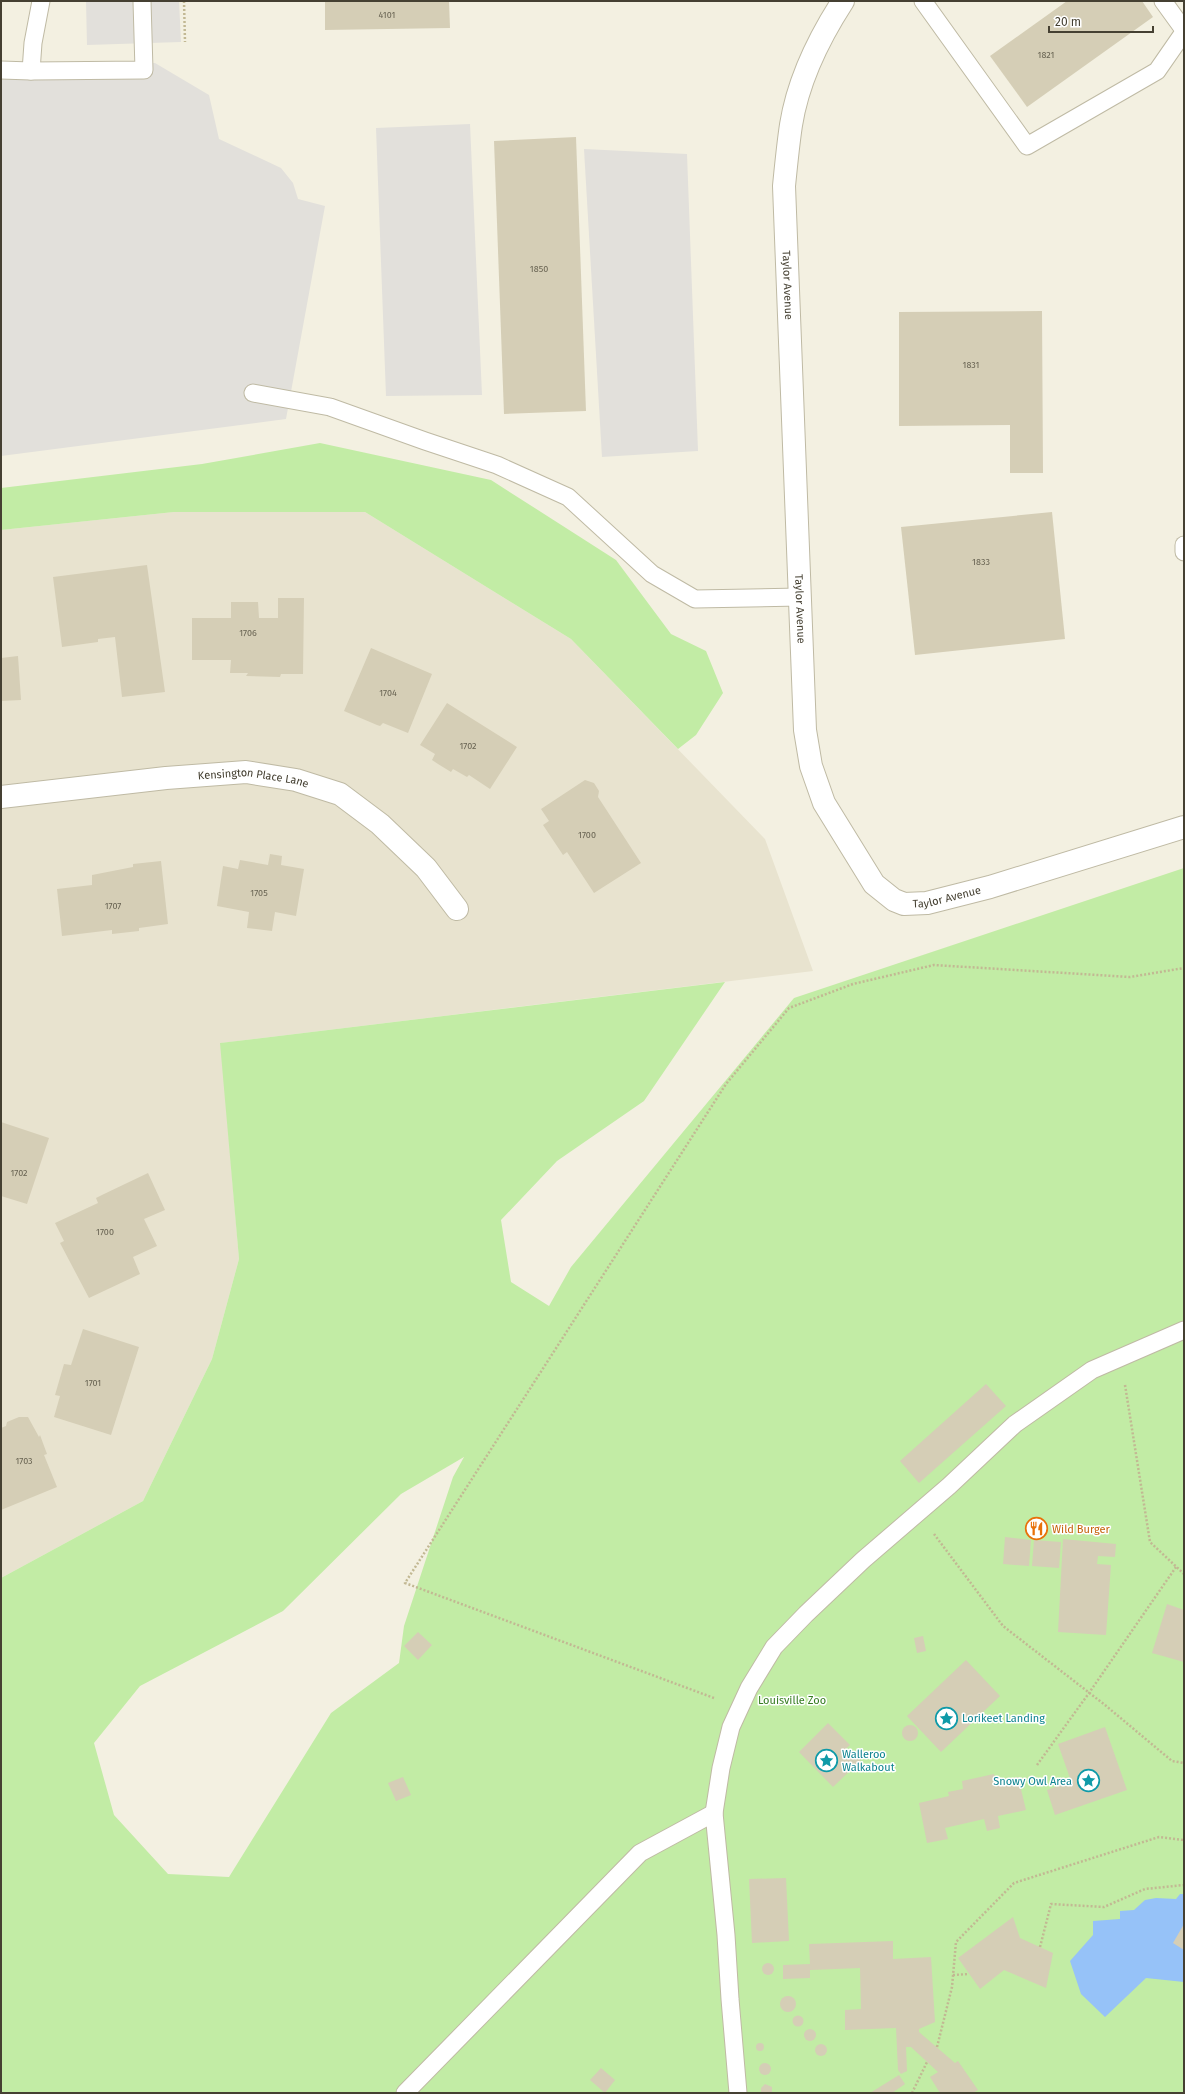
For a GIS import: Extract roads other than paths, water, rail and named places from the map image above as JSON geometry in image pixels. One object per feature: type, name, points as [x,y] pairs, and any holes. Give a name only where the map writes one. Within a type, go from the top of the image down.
[{"type":"street","name":"Taylor Avenue","points":[[843,1],[827,26],[802,83],[791,124],[784,186],[805,730],[811,766],[824,803],[874,884],[894,900],[904,904],[927,903],[990,887],[1184,827]]},
{"type":"street","name":"Kensington Place Lane","points":[[1,797],[166,778],[246,772],[296,780],[340,794],[380,824],[426,868],[457,909]]},
{"type":"lane","points":[[31,71],[41,1]]},
{"type":"lane","points":[[1,70],[144,70],[142,1]]},
{"type":"lane","points":[[923,1],[1027,146],[1157,71],[1184,31],[1163,1]]},
{"type":"lane","points":[[253,392],[330,406],[425,441],[497,464],[568,497],[652,574],[695,599],[800,597]]},
{"type":"lane","points":[[1184,545],[1184,552]]},
{"type":"lane","points":[[738,2093],[726,1928],[714,1813],[721,1768],[731,1727],[749,1688],[774,1647],[863,1560],[918,1513],[1015,1424],[1092,1370],[1184,1330]]},
{"type":"lane","points":[[405,2093],[640,1853],[714,1813]]},
{"type":"water","points":[[1180,1894],[1184,1894],[1184,1982],[1146,1978],[1105,2017],[1081,1994],[1070,1961],[1093,1935],[1093,1921],[1120,1919],[1120,1911],[1134,1910],[1145,1900],[1156,1898],[1176,1899]]},
{"type":"place","name":"Wild Burger","points":[[1037,1529]]},
{"type":"place","name":"Lorikeet Landing","points":[[946,1718]]},
{"type":"place","name":"Walleroo Walkabout","points":[[827,1760]]},
{"type":"place","name":"Snowy Owl Area","points":[[1088,1781]]},
{"type":"park label","name":"Louisville Zoo","points":[[792,1700]]}]
